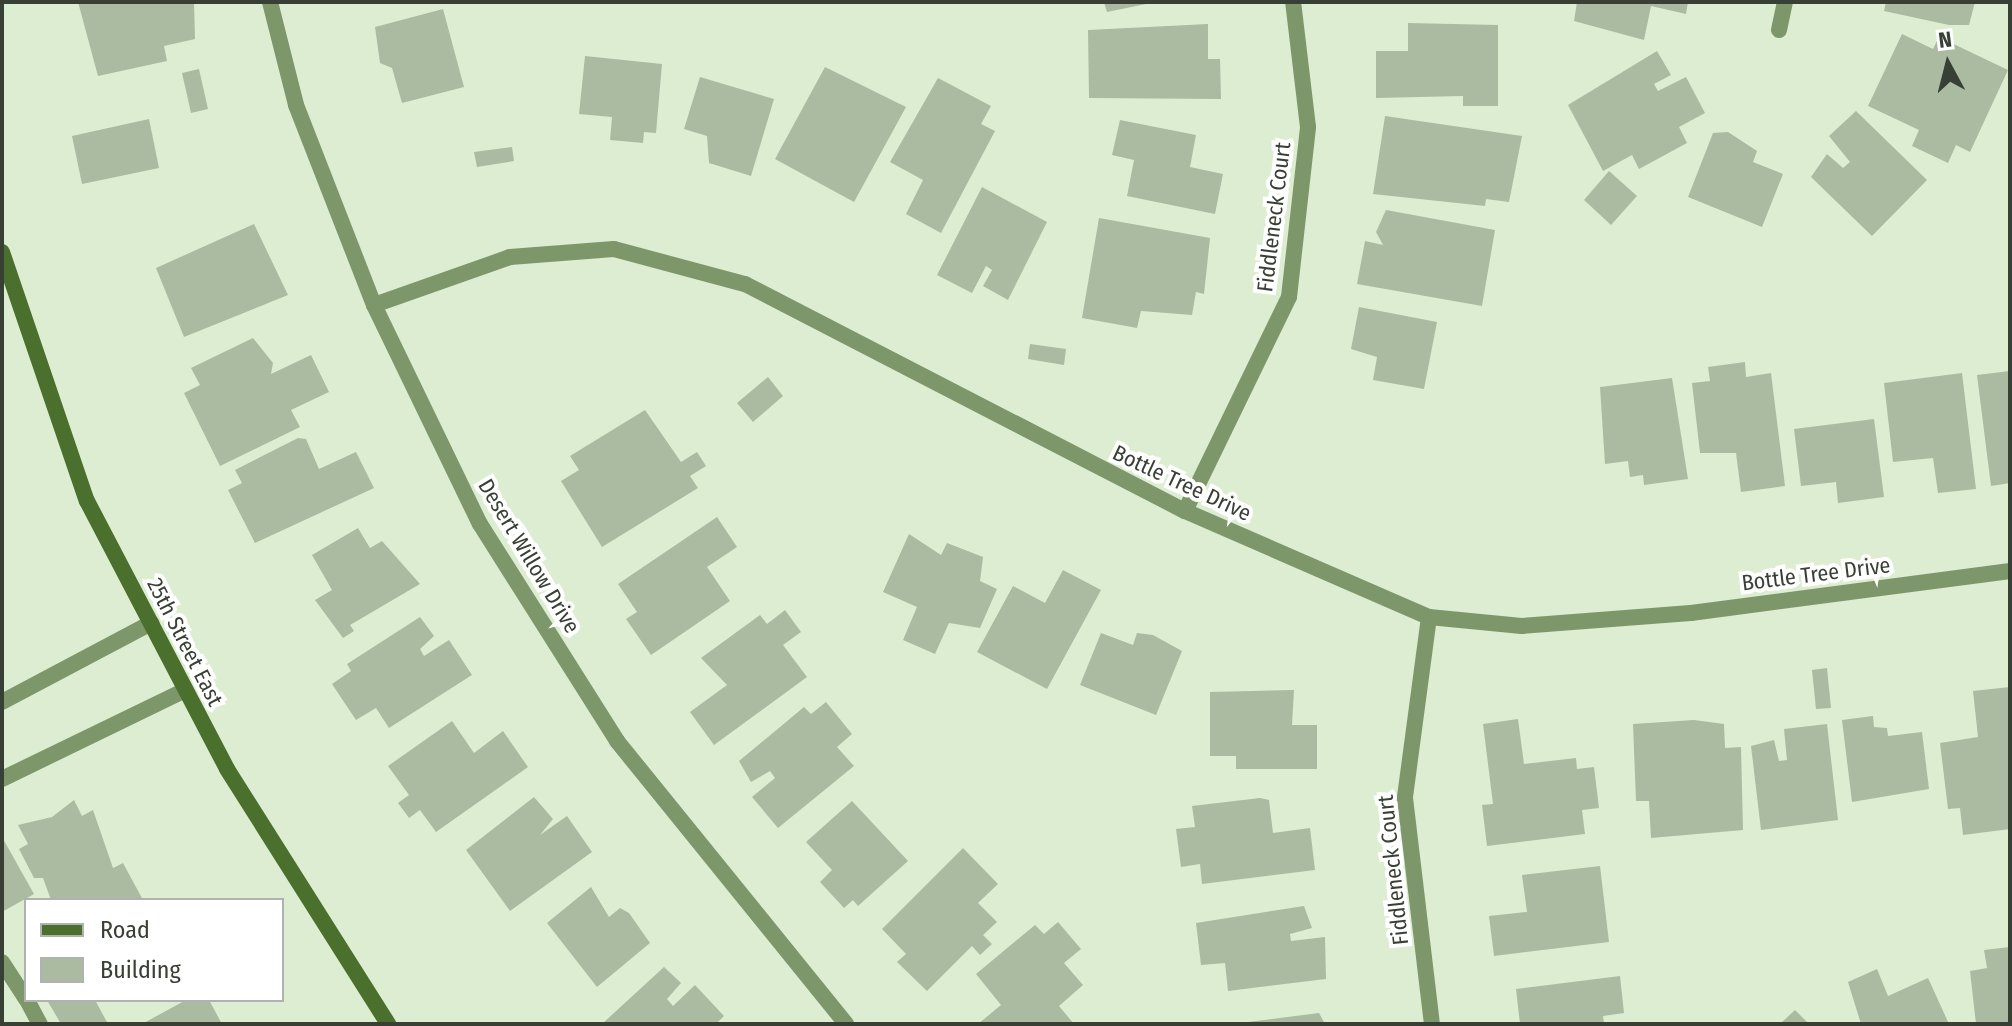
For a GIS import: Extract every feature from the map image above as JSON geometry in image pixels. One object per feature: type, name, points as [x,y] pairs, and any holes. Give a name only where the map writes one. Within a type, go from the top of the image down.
[{"type":"main road","name":"25th Street East","points":[[2,252],[87,501],[185,690],[388,1024]]},
{"type":"street","name":"Desert Willow Drive","points":[[270,2],[296,105],[374,305],[480,524],[617,741],[846,1024]]},
{"type":"street","name":"Fiddleneck Court","points":[[1185,511],[1289,297],[1308,127],[1293,2]]},
{"type":"street","points":[[1779,30],[1785,2]]},
{"type":"street","name":"Bottle Tree Drive","points":[[374,305],[510,257],[614,249],[745,284],[1185,511],[1429,617],[1522,626],[1676,614],[2010,571]]},
{"type":"street","name":"Fiddleneck Court","points":[[1429,617],[1405,798],[1432,1024]]},
{"type":"street","points":[[2,702],[151,623]]},
{"type":"street","points":[[2,779],[185,690]]},
{"type":"street","points":[[2,962],[24,997]]},
{"type":"street","points":[[27,1002],[40,1024]]},
{"type":"building","points":[[78,2],[194,2],[195,39],[164,46],[167,61],[98,76]]},
{"type":"building","points":[[1104,2],[1151,2],[1151,3],[1107,12]]},
{"type":"building","points":[[1577,2],[1688,2],[1686,14],[1651,6],[1644,40],[1574,21]]},
{"type":"building","points":[[1886,2],[1975,2],[1969,25],[1949,25],[1884,11]]},
{"type":"building","points":[[443,9],[464,87],[402,103],[392,68],[380,63],[375,27]]},
{"type":"building","points":[[1408,23],[1498,25],[1498,106],[1463,106],[1463,96],[1376,98],[1376,51],[1408,51]]},
{"type":"building","points":[[1208,24],[1208,59],[1220,59],[1221,99],[1089,98],[1088,30]]},
{"type":"building","points":[[1902,34],[1933,49],[1939,37],[2008,70],[1970,152],[1956,145],[1948,163],[1912,146],[1919,130],[1868,106]]},
{"type":"building","points":[[1657,51],[1671,75],[1654,84],[1658,91],[1686,77],[1705,113],[1679,127],[1687,143],[1639,169],[1632,155],[1603,171],[1568,105]]},
{"type":"building","points":[[585,56],[662,64],[656,133],[644,132],[643,143],[610,140],[612,117],[579,114]]},
{"type":"building","points":[[825,67],[906,107],[854,202],[775,159]]},
{"type":"building","points":[[199,69],[208,109],[191,113],[182,73]]},
{"type":"building","points":[[700,77],[774,99],[751,176],[709,163],[707,136],[684,129]]},
{"type":"building","points":[[938,78],[991,106],[981,124],[995,131],[941,233],[906,214],[923,180],[890,162]]},
{"type":"building","points":[[1856,111],[1927,180],[1872,236],[1811,177],[1827,154],[1843,168],[1850,162],[1829,136]]},
{"type":"building","points":[[1385,116],[1522,136],[1509,202],[1486,199],[1485,206],[1373,194]]},
{"type":"building","points":[[149,119],[159,168],[82,184],[72,136]]},
{"type":"building","points":[[1120,120],[1196,135],[1190,167],[1223,174],[1215,214],[1127,196],[1134,160],[1112,155]]},
{"type":"building","points":[[1728,132],[1757,151],[1753,162],[1783,174],[1762,227],[1688,197],[1713,133]]},
{"type":"building","points":[[512,147],[514,161],[477,167],[474,152]]},
{"type":"building","points":[[1609,171],[1637,196],[1611,225],[1584,200]]},
{"type":"building","points":[[982,187],[1047,222],[1008,300],[983,286],[992,270],[986,266],[972,293],[937,275]]},
{"type":"building","points":[[1386,210],[1495,230],[1482,306],[1357,284],[1365,241],[1383,245],[1376,232]]},
{"type":"building","points":[[1099,218],[1210,238],[1204,294],[1196,292],[1192,315],[1141,311],[1137,328],[1082,318]]},
{"type":"building","points":[[254,224],[288,295],[184,337],[156,268]]},
{"type":"building","points":[[1359,307],[1437,322],[1424,389],[1373,380],[1377,357],[1351,349]]},
{"type":"building","points":[[253,338],[273,363],[271,374],[311,355],[329,392],[291,410],[300,427],[220,466],[184,393],[200,385],[191,368]]},
{"type":"building","points":[[1030,344],[1066,349],[1064,365],[1028,359]]},
{"type":"building","points":[[1745,362],[1746,377],[1771,373],[1785,486],[1741,492],[1736,453],[1700,453],[1692,383],[1710,381],[1708,367]]},
{"type":"building","points":[[2010,371],[2010,483],[1991,486],[1977,375]]},
{"type":"building","points":[[1962,373],[1976,489],[1938,493],[1933,458],[1893,462],[1884,383]]},
{"type":"building","points":[[768,377],[783,396],[753,422],[737,403]]},
{"type":"building","points":[[1672,378],[1688,479],[1644,485],[1643,475],[1630,477],[1628,461],[1605,464],[1600,387]]},
{"type":"building","points":[[645,410],[681,462],[697,452],[706,466],[690,476],[698,488],[602,547],[561,481],[579,470],[570,456]]},
{"type":"building","points":[[1874,419],[1884,497],[1838,503],[1836,482],[1801,486],[1794,429]]},
{"type":"building","points":[[298,438],[306,439],[319,469],[356,452],[374,488],[255,543],[228,490],[242,483],[235,470]]},
{"type":"building","points":[[717,517],[737,547],[707,567],[730,601],[651,655],[626,619],[637,612],[618,584]]},
{"type":"building","points":[[358,528],[370,548],[382,541],[420,584],[350,625],[354,631],[343,638],[315,600],[332,590],[312,555]]},
{"type":"building","points":[[909,534],[941,555],[947,543],[983,557],[980,581],[997,589],[980,628],[949,623],[935,654],[903,640],[917,607],[883,592]]},
{"type":"building","points":[[1063,570],[1101,590],[1047,689],[977,652],[1013,586],[1045,603]]},
{"type":"building","points":[[785,610],[801,632],[783,645],[807,677],[714,745],[690,712],[727,685],[701,658],[760,615],[767,624]]},
{"type":"building","points":[[420,617],[434,636],[420,649],[424,656],[449,640],[472,675],[389,728],[376,708],[356,720],[332,684],[351,671],[347,664]]},
{"type":"building","points":[[1101,633],[1133,645],[1137,633],[1153,635],[1182,651],[1156,715],[1080,685]]},
{"type":"building","points":[[1827,668],[1831,708],[1816,709],[1812,670]]},
{"type":"building","points":[[2010,687],[2010,829],[1963,835],[1960,808],[1948,809],[1940,743],[1978,737],[1973,691]]},
{"type":"building","points":[[1294,690],[1292,725],[1317,725],[1317,769],[1236,769],[1236,756],[1210,756],[1210,692]]},
{"type":"building","points":[[826,702],[852,734],[837,747],[854,766],[778,828],[752,797],[775,778],[770,771],[751,782],[739,761],[804,707],[811,714]]},
{"type":"building","points":[[1873,716],[1874,727],[1887,728],[1888,736],[1922,732],[1929,789],[1852,802],[1842,720]]},
{"type":"building","points":[[1518,719],[1524,764],[1576,758],[1577,769],[1594,767],[1599,808],[1582,810],[1585,834],[1487,846],[1482,805],[1493,804],[1483,724]]},
{"type":"building","points":[[1694,720],[1724,724],[1725,748],[1741,747],[1743,830],[1651,838],[1649,801],[1636,801],[1633,724]]},
{"type":"building","points":[[452,721],[474,753],[503,731],[528,767],[436,832],[420,810],[409,818],[398,803],[409,795],[388,766]]},
{"type":"building","points":[[1827,724],[1838,820],[1761,830],[1751,746],[1774,740],[1779,761],[1787,760],[1784,729]]},
{"type":"building","points":[[534,797],[553,819],[540,835],[567,816],[592,852],[510,911],[466,850]]},
{"type":"building","points":[[1260,798],[1269,800],[1273,833],[1310,828],[1315,870],[1202,884],[1200,864],[1181,867],[1176,829],[1195,827],[1192,806]]},
{"type":"building","points":[[74,800],[82,816],[93,810],[113,868],[123,863],[142,898],[50,898],[43,878],[34,878],[19,849],[28,844],[18,825],[52,817]]},
{"type":"building","points":[[852,801],[908,861],[858,906],[853,900],[844,908],[820,882],[832,870],[806,842]]},
{"type":"building","points":[[2,837],[34,894],[2,912]]},
{"type":"building","points":[[963,848],[998,884],[978,903],[997,922],[983,935],[992,944],[980,955],[972,946],[927,991],[897,962],[906,954],[882,929]]},
{"type":"building","points":[[1600,866],[1609,942],[1494,956],[1489,916],[1527,912],[1522,875]]},
{"type":"building","points":[[591,887],[609,917],[620,908],[629,913],[650,943],[597,987],[547,923]]},
{"type":"building","points":[[1304,906],[1312,928],[1290,934],[1291,941],[1325,937],[1326,979],[1228,991],[1225,963],[1201,965],[1196,923]]},
{"type":"building","points":[[1058,922],[1081,949],[1064,963],[1083,985],[1059,1006],[1074,1024],[978,1024],[1001,1005],[976,974],[1035,925],[1044,934]]},
{"type":"building","points":[[2010,947],[2010,1024],[1976,1024],[1970,971],[1987,968],[1984,950]]},
{"type":"building","points":[[664,967],[681,983],[667,999],[673,1006],[695,985],[724,1016],[716,1024],[602,1024]]},
{"type":"building","points":[[1877,969],[1888,996],[1928,978],[1949,1024],[1861,1024],[1848,982]]},
{"type":"building","points":[[1620,976],[1624,1013],[1603,1016],[1604,1024],[1520,1024],[1516,989]]},
{"type":"building","points":[[48,1002],[96,1002],[108,1024],[61,1024]]},
{"type":"building","points":[[182,1002],[210,1002],[222,1024],[142,1024]]},
{"type":"building","points":[[1795,1010],[1809,1024],[1780,1024]]},
{"type":"building","points":[[1319,1013],[1325,1024],[1248,1024],[1248,1022]]}]
